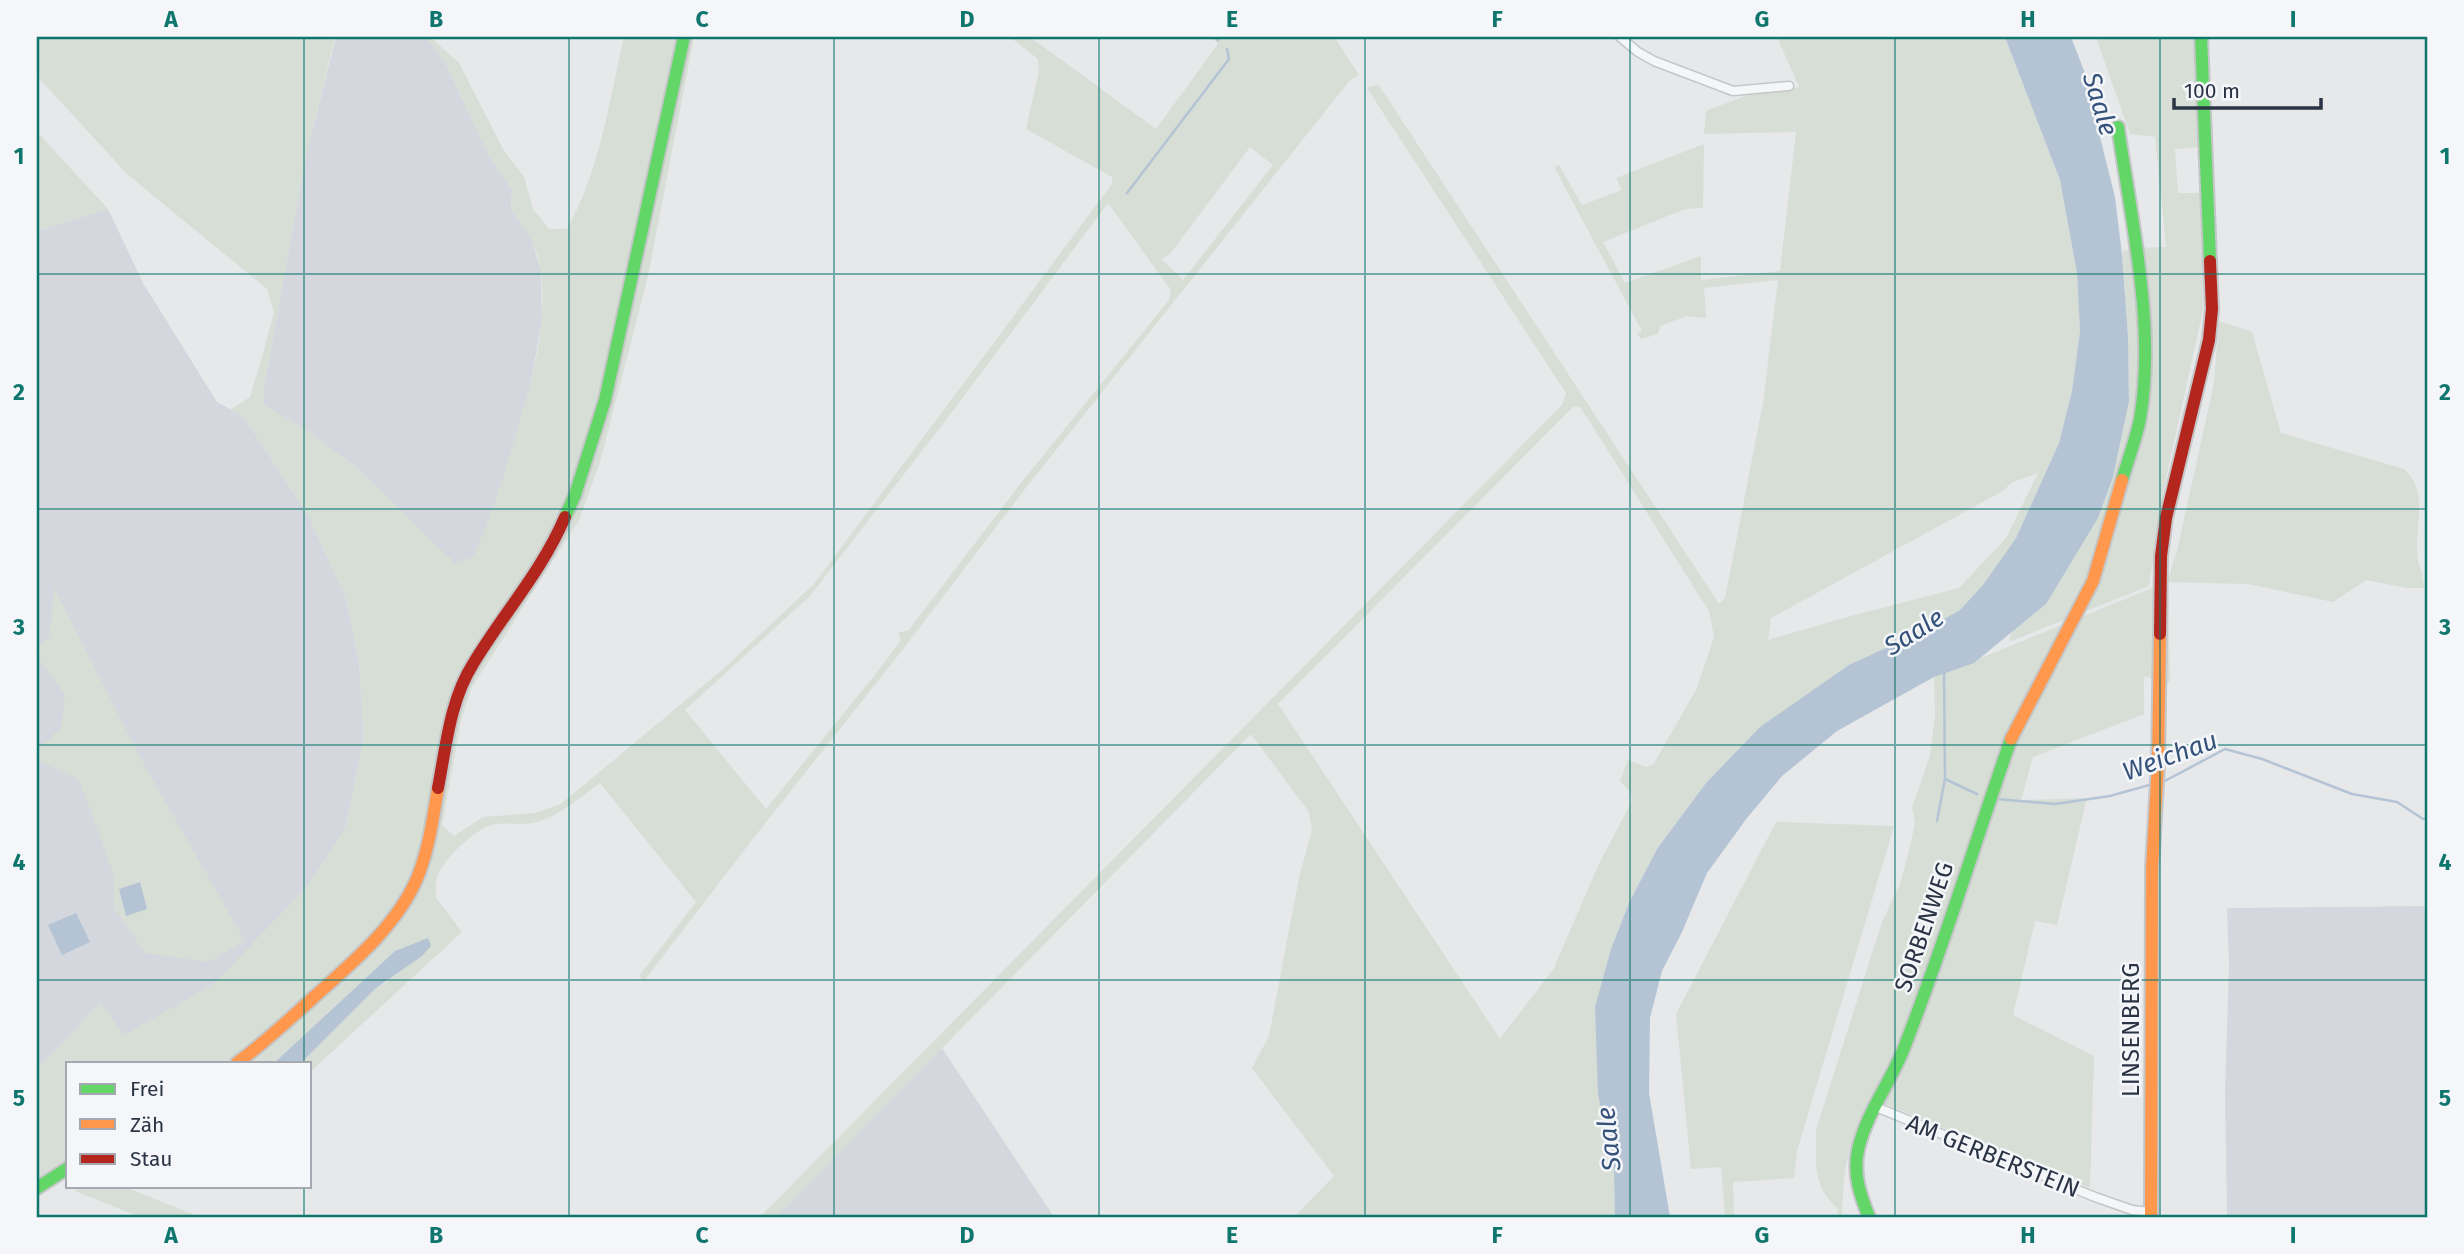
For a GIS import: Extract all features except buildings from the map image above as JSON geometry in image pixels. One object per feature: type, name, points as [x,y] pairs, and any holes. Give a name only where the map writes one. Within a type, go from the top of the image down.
[{"type":"street","points":[[238,1062],[354,961],[400,909],[417,878],[428,845],[457,697],[472,665],[533,578],[555,541],[575,495],[606,400],[684,37]]},
{"type":"street","points":[[1620,37],[1654,61],[1733,91],[1789,86]]},
{"type":"street","name":"LINSENBERG","points":[[2151,1214],[2153,842],[2158,764],[2162,544],[2207,349],[2211,319],[2201,37]]},
{"type":"street","name":"SORBENWEG","points":[[1869,1217],[1858,1193],[1855,1158],[1859,1140],[1904,1049],[2011,739],[2081,606],[2101,559],[2140,419],[2144,389],[2143,302],[2118,127]]},
{"type":"street","name":"AM GERBERSTEIN","points":[[1876,1108],[2095,1197],[2151,1214]]},
{"type":"street","points":[[37,1188],[66,1169]]},
{"type":"shaded area","points":[[37,37],[335,37],[306,155],[263,392],[264,405],[303,428],[356,467],[455,563],[473,557],[500,485],[536,358],[543,293],[534,246],[511,210],[512,190],[489,156],[445,62],[426,37],[430,37],[459,63],[503,149],[524,177],[533,209],[549,229],[567,229],[596,159],[624,37],[694,37],[648,276],[600,462],[579,520],[472,687],[461,721],[442,825],[454,836],[483,817],[535,813],[561,804],[722,670],[814,584],[1112,184],[1112,177],[1026,129],[1039,71],[1038,59],[1010,37],[1030,37],[1156,129],[1218,44],[1212,37],[1334,37],[1359,75],[1350,80],[1025,489],[644,981],[639,976],[696,902],[600,783],[548,818],[528,824],[492,825],[460,846],[440,870],[436,879],[436,898],[462,932],[312,1070],[312,1062],[302,1062],[376,988],[387,982],[395,951],[275,1062],[66,1062],[66,1160],[37,1178],[37,1068],[101,1002],[124,1035],[212,985],[308,886],[346,827],[364,738],[359,663],[346,598],[308,515],[243,416],[231,409],[250,397],[262,357],[274,312],[267,289],[127,174],[37,76]],"holes":[[[1250,147],[1273,165],[1183,280],[1161,259],[1170,254]],[[1108,203],[1171,290],[1169,300],[1021,483],[908,631],[898,632],[901,640],[766,809],[685,710],[810,596]]]},
{"type":"shaded area","points":[[336,37],[426,37],[445,62],[489,156],[512,190],[511,210],[529,232],[541,270],[542,320],[530,388],[492,515],[473,557],[455,564],[356,467],[303,428],[264,405],[263,392],[306,155]]},
{"type":"shaded area","points":[[1777,37],[2005,37],[2060,180],[2077,273],[2080,331],[2072,391],[2059,443],[2016,538],[1983,586],[1960,610],[1760,727],[1706,783],[1657,849],[1629,903],[1611,949],[1598,1094],[1614,1172],[1615,1217],[1294,1217],[1334,1176],[1252,1068],[1269,1036],[1299,878],[1312,830],[1309,812],[1251,734],[776,1217],[760,1217],[1562,405],[1566,393],[1367,88],[1378,84],[1719,604],[1725,598],[1763,403],[1778,280],[1704,288],[1706,318],[1687,316],[1660,326],[1658,334],[1641,339],[1637,334],[1642,331],[1554,167],[1559,165],[1582,205],[1622,190],[1616,178],[1704,144],[1703,208],[1685,209],[1603,242],[1625,283],[1701,256],[1701,280],[1780,271],[1796,132],[1704,134],[1706,111],[1745,96],[1799,87]],"holes":[[[1574,406],[1581,408],[1709,611],[1714,637],[1696,690],[1653,765],[1646,767],[1628,760],[1620,781],[1631,793],[1632,801],[1598,866],[1554,968],[1500,1039],[1278,704]],[[2038,473],[2006,538],[1959,588],[1768,640],[1771,618],[2001,492],[2013,482]]]},
{"type":"shaded area","points":[[2096,37],[2194,37],[2200,147],[2175,149],[2178,193],[2202,193],[2203,310],[2165,483],[2149,586],[2009,642],[2012,630],[2046,604],[2113,477],[2129,401],[2122,251],[2166,247],[2155,137],[2130,134]]},
{"type":"shaded area","points":[[37,132],[108,209],[37,231]]},
{"type":"shaded area","points":[[108,209],[143,283],[217,402],[243,416],[308,515],[346,598],[359,663],[364,738],[346,827],[308,886],[250,948],[212,985],[124,1036],[100,1003],[37,1068],[37,231]]},
{"type":"shaded area","points":[[2219,321],[2252,332],[2281,433],[2404,469],[2411,477],[2418,496],[2417,551],[2424,588],[2407,588],[2366,580],[2333,602],[2248,584],[2168,582],[2170,683],[2144,676],[2144,714],[2033,757],[2021,800],[2087,798],[2057,925],[2035,921],[2013,1015],[2094,1056],[2090,1188],[1873,1099],[1852,1141],[1845,1170],[1842,1217],[1837,1217],[1838,1209],[1824,1191],[1817,1173],[1816,1130],[1882,922],[1900,884],[1909,851],[1915,823],[1912,807],[1930,756],[1935,716],[1934,677],[2167,582],[2177,551],[2214,383]]},
{"type":"shaded area","points":[[54,587],[142,761],[245,941],[208,962],[145,953],[114,908],[113,873],[79,779],[37,760],[37,751],[61,727],[65,695],[37,656],[37,649],[50,634]]},
{"type":"shaded area","points":[[1776,822],[1894,826],[1797,1151],[1794,1178],[1733,1182],[1734,1217],[1715,1217],[1725,1216],[1721,1167],[1691,1169],[1676,1014]]},
{"type":"shaded area","points":[[2427,906],[2427,1217],[2227,1217],[2227,908]]},
{"type":"shaded area","points":[[942,1048],[1054,1217],[776,1217]]},
{"type":"shaded area","points":[[78,1188],[127,1188],[200,1217],[140,1217],[75,1191]]},
{"type":"water","name":"Saale","points":[[2005,37],[2071,37],[2098,107],[2100,137],[2115,197],[2128,336],[2129,401],[2113,477],[2098,518],[2046,604],[1974,663],[1934,677],[1837,731],[1782,776],[1707,873],[1662,971],[1650,1018],[1649,1093],[1670,1217],[1615,1217],[1614,1172],[1598,1094],[1595,1007],[1611,949],[1629,903],[1657,849],[1706,783],[1760,727],[1849,665],[1923,631],[1960,610],[1983,585],[2016,538],[2059,443],[2072,391],[2080,331],[2077,273],[2060,180]]},
{"type":"water","points":[[140,882],[147,909],[126,916],[119,889]]},
{"type":"water","points":[[76,913],[90,942],[62,955],[48,925]]},
{"type":"water","points":[[428,938],[431,946],[422,956],[376,988],[302,1062],[275,1062],[395,951]]},
{"type":"waterway","points":[[1215,37],[1218,40]]},
{"type":"waterway","points":[[1127,193],[1229,59],[1227,49]]},
{"type":"waterway","name":"Weichau","points":[[1937,821],[1945,779],[1944,671]]},
{"type":"waterway","name":"Weichau","points":[[2163,782],[2225,749],[2262,759],[2352,794],[2397,802],[2423,819],[2427,818]]},
{"type":"waterway","name":"Weichau","points":[[1945,779],[1977,794]]},
{"type":"waterway","name":"Weichau","points":[[1997,799],[2055,804],[2110,796],[2153,784]]},
{"type":"traffic: fast","points":[[565,517],[575,495],[605,400],[684,37]]},
{"type":"traffic: fast","points":[[2201,37],[2210,261]]},
{"type":"traffic: fast","points":[[2118,127],[2140,273],[2145,348],[2140,419],[2122,480]]},
{"type":"traffic: fast","points":[[1869,1217],[1857,1176],[1858,1150],[1862,1136],[1899,1061],[1919,1010],[2011,739]]},
{"type":"traffic: fast","points":[[37,1188],[66,1169]]},
{"type":"traffic: slow","points":[[2011,739],[2093,581],[2122,480]]},
{"type":"traffic: slow","points":[[2151,1217],[2152,868],[2158,764],[2160,634]]},
{"type":"traffic: slow","points":[[238,1062],[358,957],[399,911],[422,865],[438,788]]},
{"type":"traffic: jam","points":[[2160,634],[2161,556],[2166,518],[2209,340],[2212,309],[2210,261]]},
{"type":"traffic: jam","points":[[438,788],[450,724],[465,678],[545,556],[565,517]]}]
